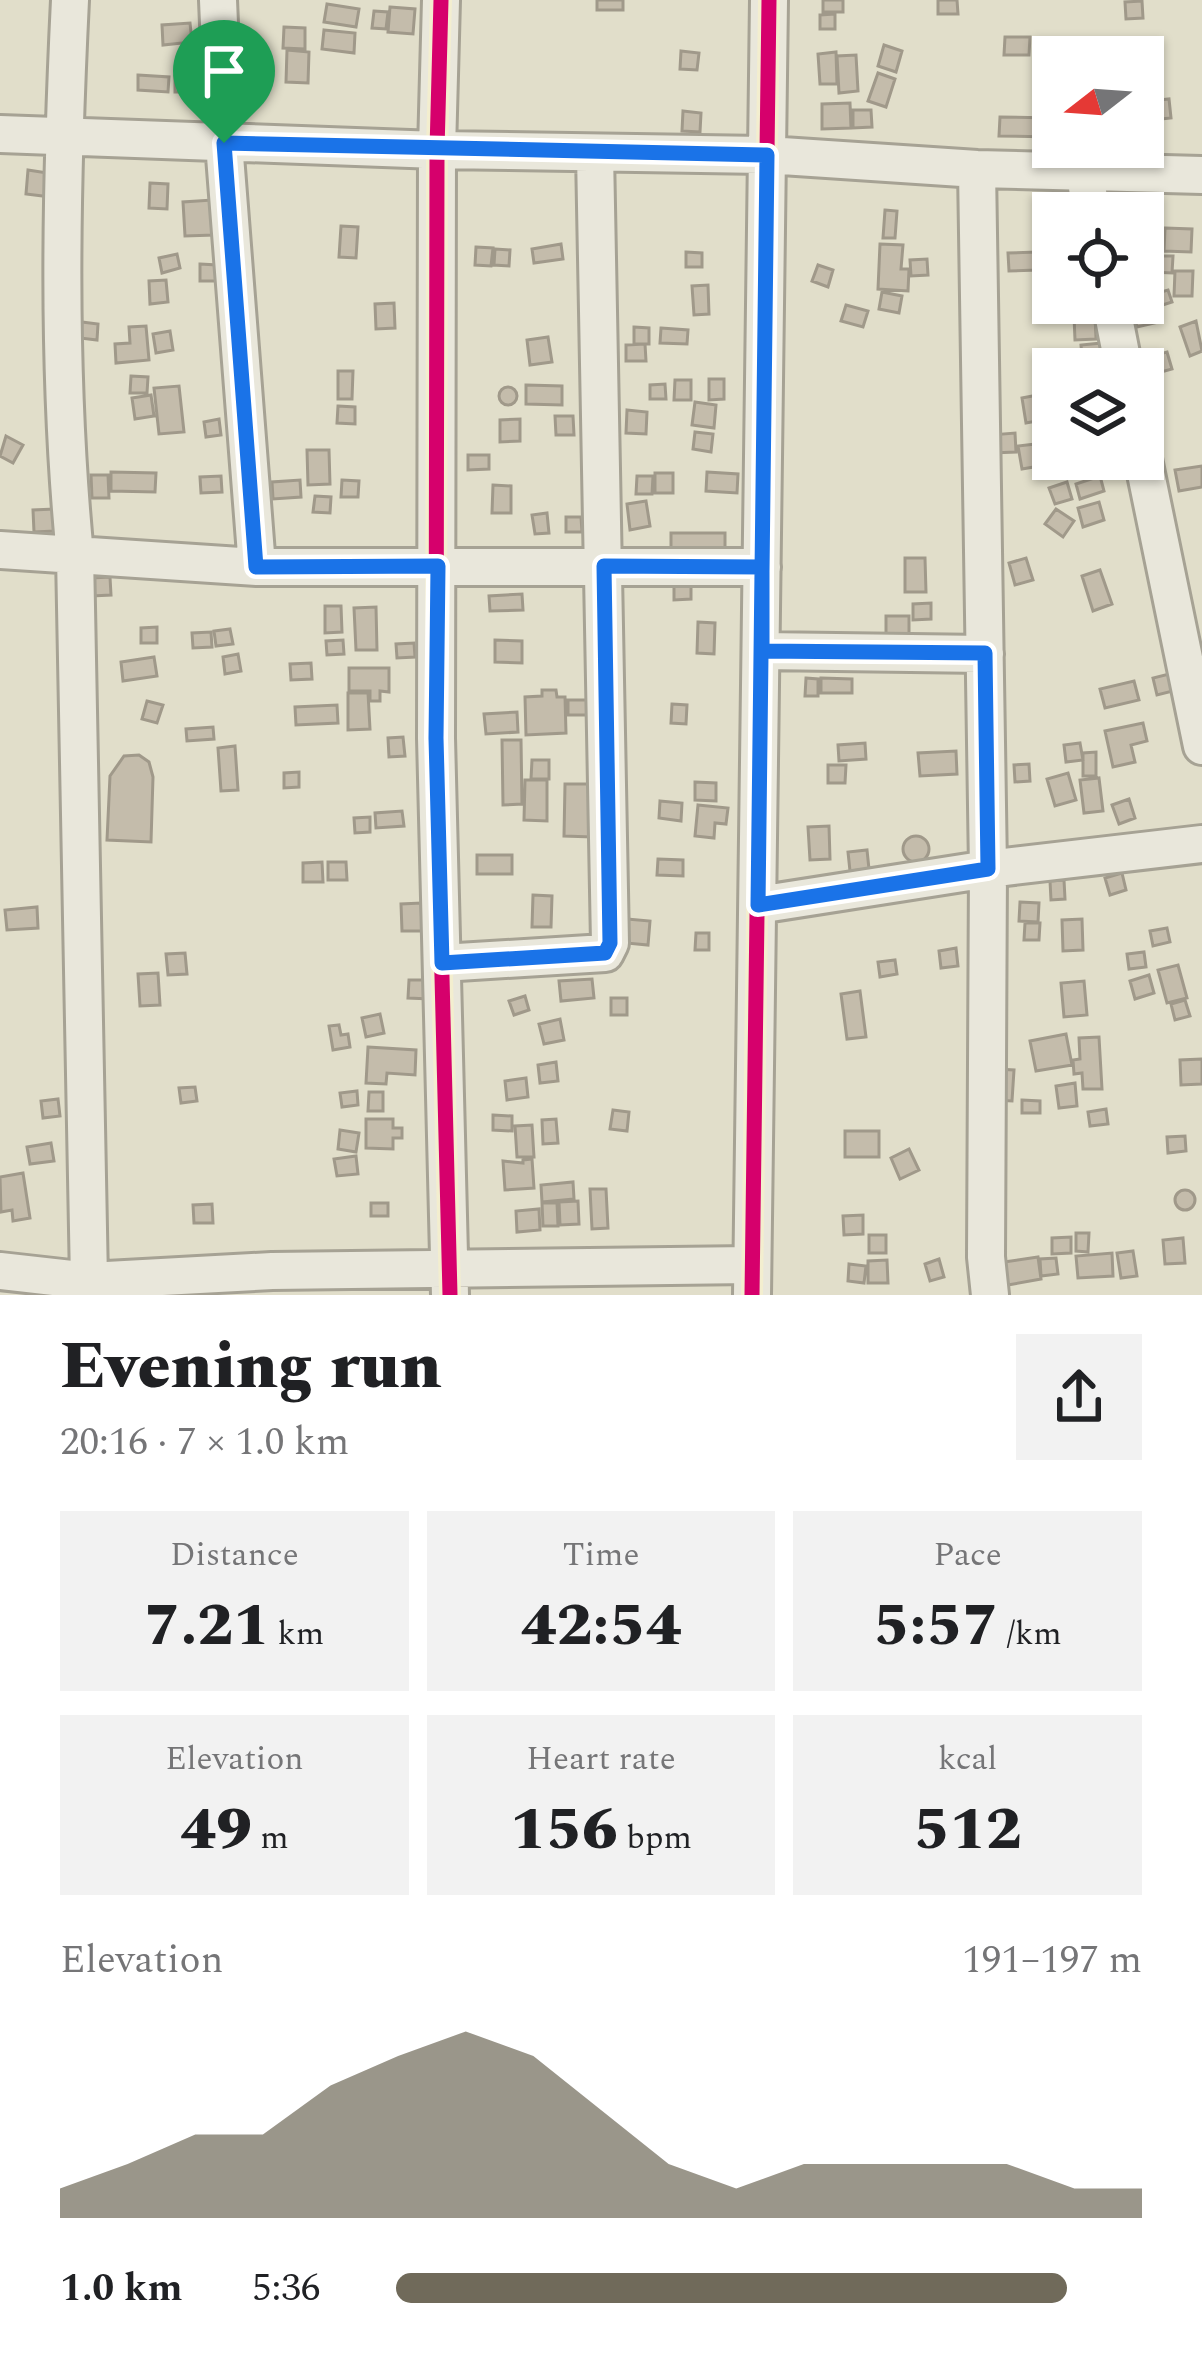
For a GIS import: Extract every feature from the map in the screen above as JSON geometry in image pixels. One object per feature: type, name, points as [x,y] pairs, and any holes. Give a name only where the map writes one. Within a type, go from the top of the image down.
[{"type":"street","points":[[70,0],[63,138],[66,465],[75,555],[88,1280]]},
{"type":"street","points":[[218,0],[256,567]]},
{"type":"street","points":[[441,0],[436,150],[436,738],[450,1283]]},
{"type":"street","points":[[0,1271],[88,1280],[272,1283],[751,1280],[769,0]]},
{"type":"street","points":[[0,134],[436,150],[767,155],[977,169],[1202,175]]},
{"type":"street","points":[[442,963],[581,957],[605,953],[610,943],[595,152]]},
{"type":"street","points":[[977,169],[990,1295]]},
{"type":"street","points":[[1084,172],[1088,192]]},
{"type":"street","points":[[1147,480],[1202,746]]},
{"type":"street","points":[[0,550],[256,567],[762,567]]},
{"type":"street","points":[[762,651],[985,653]]},
{"type":"street","points":[[758,905],[988,869],[1202,844]]},
{"type":"building","points":[[597,0],[623,0],[623,10],[597,10]]},
{"type":"building","points":[[823,0],[843,0],[843,12],[823,12]]},
{"type":"building","points":[[938,0],[957,0],[958,14],[938,14]]},
{"type":"building","points":[[1142,1],[1143,18],[1126,19],[1125,2]]},
{"type":"building","points":[[327,4],[359,9],[356,27],[324,22]]},
{"type":"building","points":[[390,7],[415,9],[413,34],[388,32]]},
{"type":"building","points":[[374,11],[388,12],[386,29],[372,28]]},
{"type":"building","points":[[835,14],[835,29],[820,29],[820,15]]},
{"type":"building","points":[[190,23],[192,42],[163,45],[162,25]]},
{"type":"building","points":[[284,27],[305,28],[305,49],[283,48]]},
{"type":"building","points":[[324,30],[355,33],[354,53],[322,49]]},
{"type":"building","points":[[1005,37],[1030,37],[1029,55],[1004,55]]},
{"type":"building","points":[[884,45],[902,51],[896,72],[878,66]]},
{"type":"building","points":[[287,50],[309,52],[308,83],[286,82]]},
{"type":"building","points":[[681,51],[699,53],[697,70],[680,69]]},
{"type":"building","points":[[836,52],[837,84],[820,84],[818,54]]},
{"type":"building","points":[[856,55],[858,91],[839,93],[837,56]]},
{"type":"building","points":[[878,73],[895,79],[886,107],[868,101]]},
{"type":"building","points":[[138,75],[169,77],[168,92],[138,90]]},
{"type":"building","points":[[175,76],[191,76],[191,92],[175,92]]},
{"type":"building","points":[[1169,99],[1171,118],[1164,119],[1164,100]]},
{"type":"building","points":[[850,103],[851,128],[822,129],[822,104]]},
{"type":"building","points":[[853,110],[871,110],[872,127],[853,128]]},
{"type":"building","points":[[683,111],[701,113],[700,132],[682,131]]},
{"type":"building","points":[[1000,117],[1032,118],[1032,137],[999,136]]},
{"type":"building","points":[[28,170],[54,174],[51,197],[26,194]]},
{"type":"building","points":[[150,183],[168,184],[167,209],[149,208]]},
{"type":"building","points":[[212,200],[214,235],[185,236],[183,202]]},
{"type":"building","points":[[885,210],[897,211],[895,238],[883,238]]},
{"type":"building","points":[[341,226],[358,227],[356,258],[339,257]]},
{"type":"building","points":[[1165,228],[1192,229],[1191,252],[1164,251]]},
{"type":"building","points":[[561,244],[563,259],[534,263],[532,249]]},
{"type":"building","points":[[880,244],[903,245],[901,269],[909,269],[908,291],[878,289]]},
{"type":"building","points":[[476,247],[493,248],[491,266],[475,265]]},
{"type":"building","points":[[495,249],[510,250],[509,266],[494,265]]},
{"type":"building","points":[[686,252],[702,253],[702,267],[686,267]]},
{"type":"building","points":[[1032,252],[1032,270],[1009,271],[1008,253]]},
{"type":"building","points":[[177,254],[180,268],[162,273],[159,258]]},
{"type":"building","points":[[1164,256],[1173,256],[1172,273],[1164,273]]},
{"type":"building","points":[[927,259],[928,275],[911,276],[910,260]]},
{"type":"building","points":[[200,264],[217,265],[217,281],[200,281]]},
{"type":"building","points":[[818,265],[833,270],[828,287],[812,281]]},
{"type":"building","points":[[1175,271],[1193,271],[1192,296],[1174,296]]},
{"type":"building","points":[[166,280],[168,302],[150,304],[149,281]]},
{"type":"building","points":[[708,285],[709,314],[694,315],[692,286]]},
{"type":"building","points":[[882,292],[902,296],[899,313],[879,309]]},
{"type":"building","points":[[394,303],[395,328],[376,329],[375,304]]},
{"type":"building","points":[[846,305],[868,311],[863,327],[841,321]]},
{"type":"building","points":[[1196,321],[1202,351],[1190,356],[1180,327]]},
{"type":"building","points":[[82,322],[98,324],[97,340],[80,338]]},
{"type":"building","points":[[1074,324],[1095,324],[1096,339],[1075,340]]},
{"type":"building","points":[[146,326],[149,360],[116,363],[115,344],[130,343],[129,327]]},
{"type":"building","points":[[634,327],[649,328],[649,344],[634,344]]},
{"type":"building","points":[[661,328],[688,330],[687,344],[660,343]]},
{"type":"building","points":[[170,331],[173,350],[156,353],[153,334]]},
{"type":"building","points":[[548,337],[552,362],[530,365],[527,340]]},
{"type":"building","points":[[645,344],[646,361],[626,361],[626,345]]},
{"type":"building","points":[[1164,353],[1172,369],[1164,371]]},
{"type":"building","points":[[338,371],[353,371],[352,399],[338,399]]},
{"type":"building","points":[[131,376],[148,377],[147,393],[130,393]]},
{"type":"building","points":[[709,379],[724,379],[724,399],[709,400]]},
{"type":"building","points":[[675,380],[691,380],[691,400],[674,400]]},
{"type":"building","points":[[665,384],[666,399],[650,399],[650,385]]},
{"type":"building","points":[[526,385],[562,386],[562,405],[526,404]]},
{"type":"building","points":[[179,386],[184,432],[159,434],[154,388]]},
{"type":"building","points":[[508,387],[517,396],[508,405],[499,396]]},
{"type":"building","points":[[151,395],[154,416],[135,419],[132,398]]},
{"type":"building","points":[[1032,396],[1032,422],[1026,423],[1022,398]]},
{"type":"building","points":[[695,402],[716,405],[714,428],[692,425]]},
{"type":"building","points":[[338,406],[355,407],[355,424],[337,423]]},
{"type":"building","points":[[627,410],[647,412],[646,434],[626,433]]},
{"type":"building","points":[[555,416],[573,416],[574,435],[556,435]]},
{"type":"building","points":[[219,419],[221,435],[206,437],[204,422]]},
{"type":"building","points":[[520,419],[520,441],[500,442],[500,420]]},
{"type":"building","points":[[695,432],[713,434],[711,452],[693,449]]},
{"type":"building","points":[[1015,433],[1016,452],[992,453],[990,435]]},
{"type":"building","points":[[6,436],[23,445],[13,463],[0,456]]},
{"type":"building","points":[[1032,444],[1032,467],[1022,469],[1018,446]]},
{"type":"building","points":[[307,450],[329,450],[330,484],[308,485]]},
{"type":"building","points":[[468,455],[489,455],[489,469],[468,470]]},
{"type":"building","points":[[1202,466],[1202,487],[1179,491],[1175,470]]},
{"type":"building","points":[[111,472],[156,473],[155,492],[111,491]]},
{"type":"building","points":[[707,472],[738,474],[737,493],[706,491]]},
{"type":"building","points":[[655,473],[673,473],[673,493],[655,493]]},
{"type":"building","points":[[91,475],[108,475],[109,498],[92,498]]},
{"type":"building","points":[[221,476],[222,492],[201,493],[200,477]]},
{"type":"building","points":[[637,476],[653,476],[652,494],[636,494]]},
{"type":"building","points":[[300,480],[301,497],[273,499],[272,482]]},
{"type":"building","points":[[342,480],[359,481],[358,497],[341,497]]},
{"type":"building","points":[[1101,480],[1104,491],[1080,499],[1076,484]]},
{"type":"building","points":[[1067,482],[1072,499],[1055,504],[1049,488]]},
{"type":"building","points":[[493,485],[511,486],[511,513],[492,513]]},
{"type":"building","points":[[315,496],[331,497],[330,513],[313,512]]},
{"type":"building","points":[[646,501],[650,526],[630,530],[627,504]]},
{"type":"building","points":[[1099,502],[1104,520],[1083,527],[1078,508]]},
{"type":"building","points":[[54,509],[55,531],[34,532],[33,510]]},
{"type":"building","points":[[1056,509],[1074,521],[1063,537],[1045,524]]},
{"type":"building","points":[[547,513],[549,533],[535,534],[532,515]]},
{"type":"building","points":[[566,517],[581,517],[582,532],[566,532]]},
{"type":"building","points":[[671,533],[725,533],[725,549],[671,550]]},
{"type":"building","points":[[905,558],[925,558],[926,592],[905,592]]},
{"type":"building","points":[[1026,558],[1033,580],[1015,585],[1009,563]]},
{"type":"building","points":[[1100,570],[1112,604],[1093,611],[1082,576]]},
{"type":"building","points":[[110,577],[111,595],[92,596],[91,578]]},
{"type":"building","points":[[674,584],[691,584],[691,599],[674,600]]},
{"type":"building","points":[[522,594],[523,610],[490,611],[489,596]]},
{"type":"building","points":[[931,603],[931,619],[913,620],[913,604]]},
{"type":"building","points":[[325,606],[341,606],[342,632],[325,633]]},
{"type":"building","points":[[376,607],[377,650],[356,650],[354,608]]},
{"type":"building","points":[[886,616],[909,616],[909,644],[886,644]]},
{"type":"building","points":[[698,622],[715,623],[714,654],[697,653]]},
{"type":"building","points":[[157,627],[157,643],[141,643],[141,628]]},
{"type":"building","points":[[230,629],[233,644],[216,646],[214,631]]},
{"type":"building","points":[[211,632],[212,647],[193,648],[192,633]]},
{"type":"building","points":[[343,640],[344,654],[327,655],[326,641]]},
{"type":"building","points":[[495,640],[522,641],[522,663],[495,662]]},
{"type":"building","points":[[414,643],[415,657],[397,658],[396,644]]},
{"type":"building","points":[[238,654],[241,671],[225,674],[223,657]]},
{"type":"building","points":[[154,657],[157,676],[123,681],[121,662]]},
{"type":"building","points":[[311,663],[312,679],[291,680],[290,664]]},
{"type":"building","points":[[349,668],[389,668],[389,692],[380,691],[380,701],[370,701],[370,691],[349,691]]},
{"type":"building","points":[[1169,674],[1173,691],[1157,695],[1153,678]]},
{"type":"building","points":[[806,678],[818,679],[818,696],[805,696]]},
{"type":"building","points":[[821,678],[852,679],[852,693],[821,693]]},
{"type":"building","points":[[1134,681],[1139,700],[1105,708],[1100,689]]},
{"type":"building","points":[[542,690],[556,690],[557,697],[565,697],[566,733],[526,735],[525,697],[542,696]]},
{"type":"building","points":[[348,693],[368,693],[370,729],[348,730]]},
{"type":"building","points":[[568,700],[591,700],[591,715],[568,715]]},
{"type":"building","points":[[147,701],[163,705],[157,723],[142,719]]},
{"type":"building","points":[[672,704],[687,705],[686,724],[671,723]]},
{"type":"building","points":[[337,705],[338,723],[296,725],[295,707]]},
{"type":"building","points":[[517,712],[518,732],[486,734],[484,714]]},
{"type":"building","points":[[1143,723],[1147,741],[1131,745],[1135,762],[1113,767],[1105,731]]},
{"type":"building","points":[[213,727],[214,739],[187,741],[186,729]]},
{"type":"building","points":[[403,737],[405,756],[389,757],[388,738]]},
{"type":"building","points":[[502,740],[521,740],[522,804],[503,805]]},
{"type":"building","points":[[865,743],[866,759],[839,761],[838,745]]},
{"type":"building","points":[[1080,743],[1083,760],[1066,762],[1064,745]]},
{"type":"building","points":[[235,746],[238,790],[221,791],[218,748]]},
{"type":"building","points":[[956,751],[957,774],[920,776],[918,753]]},
{"type":"building","points":[[1096,752],[1096,776],[1083,776],[1083,753]]},
{"type":"building","points":[[139,755],[149,762],[153,777],[151,842],[107,840],[110,776],[124,756]]},
{"type":"building","points":[[532,760],[549,760],[549,779],[531,779]]},
{"type":"building","points":[[1029,764],[1030,781],[1015,782],[1014,765]]},
{"type":"building","points":[[828,765],[846,765],[845,783],[828,783]]},
{"type":"building","points":[[299,772],[299,787],[284,788],[284,773]]},
{"type":"building","points":[[1068,773],[1076,800],[1055,806],[1047,779]]},
{"type":"building","points":[[1099,778],[1103,811],[1084,813],[1080,780]]},
{"type":"building","points":[[525,780],[547,780],[547,821],[524,820]]},
{"type":"building","points":[[695,782],[716,783],[716,801],[695,800]]},
{"type":"building","points":[[565,784],[592,784],[592,837],[564,836]]},
{"type":"building","points":[[1129,799],[1135,818],[1119,824],[1112,805]]},
{"type":"building","points":[[660,801],[682,803],[681,821],[659,818]]},
{"type":"building","points":[[698,805],[728,808],[726,824],[715,823],[714,838],[695,836]]},
{"type":"building","points":[[402,811],[404,826],[376,828],[375,813]]},
{"type":"building","points":[[370,817],[370,832],[355,833],[354,818]]},
{"type":"building","points":[[829,826],[830,859],[810,860],[808,827]]},
{"type":"building","points":[[916,836],[929,849],[916,862],[903,849]]},
{"type":"building","points":[[867,850],[869,869],[850,871],[848,852]]},
{"type":"building","points":[[477,855],[512,855],[512,874],[477,874]]},
{"type":"building","points":[[658,859],[683,860],[683,876],[657,875]]},
{"type":"building","points":[[322,862],[323,882],[303,882],[303,863]]},
{"type":"building","points":[[328,862],[346,862],[347,880],[328,880]]},
{"type":"building","points":[[1122,873],[1126,890],[1110,895],[1105,878]]},
{"type":"building","points":[[1064,880],[1065,899],[1051,900],[1050,881]]},
{"type":"building","points":[[533,895],[552,896],[551,927],[532,927]]},
{"type":"building","points":[[1020,902],[1039,903],[1038,922],[1019,921]]},
{"type":"building","points":[[421,903],[422,931],[402,931],[401,904]]},
{"type":"building","points":[[37,907],[38,928],[7,930],[5,910]]},
{"type":"building","points":[[627,919],[650,921],[648,945],[626,943]]},
{"type":"building","points":[[1082,919],[1083,950],[1063,951],[1062,920]]},
{"type":"building","points":[[1025,923],[1040,923],[1039,940],[1024,940]]},
{"type":"building","points":[[1167,928],[1170,942],[1153,946],[1150,931]]},
{"type":"building","points":[[696,933],[709,933],[709,950],[695,950]]},
{"type":"building","points":[[956,948],[958,966],[941,968],[939,951]]},
{"type":"building","points":[[1144,952],[1146,967],[1129,969],[1127,954]]},
{"type":"building","points":[[185,953],[187,974],[168,975],[166,954]]},
{"type":"building","points":[[895,960],[897,974],[880,977],[878,962]]},
{"type":"building","points":[[1178,965],[1187,998],[1167,1003],[1158,970]]},
{"type":"building","points":[[158,973],[160,1005],[140,1006],[138,974]]},
{"type":"building","points":[[1149,975],[1154,993],[1135,999],[1130,981]]},
{"type":"building","points":[[592,979],[594,998],[561,1001],[559,981]]},
{"type":"building","points":[[409,980],[430,980],[430,999],[408,998]]},
{"type":"building","points":[[1084,981],[1087,1015],[1064,1017],[1061,983]]},
{"type":"building","points":[[860,991],[866,1037],[847,1039],[841,994]]},
{"type":"building","points":[[525,996],[529,1010],[514,1015],[509,1001]]},
{"type":"building","points":[[611,998],[627,998],[627,1015],[611,1015]]},
{"type":"building","points":[[1185,1000],[1190,1016],[1175,1020],[1171,1004]]},
{"type":"building","points":[[380,1014],[384,1033],[366,1037],[362,1018]]},
{"type":"building","points":[[560,1019],[564,1040],[544,1044],[539,1024]]},
{"type":"building","points":[[339,1025],[341,1035],[348,1034],[350,1047],[333,1050],[329,1026]]},
{"type":"building","points":[[1066,1034],[1072,1065],[1036,1071],[1030,1041]]},
{"type":"building","points":[[1099,1037],[1102,1089],[1083,1089],[1082,1073],[1074,1074],[1073,1060],[1080,1059],[1079,1038]]},
{"type":"building","points":[[368,1047],[416,1050],[415,1075],[387,1073],[386,1084],[366,1083]]},
{"type":"building","points":[[1202,1059],[1202,1084],[1181,1085],[1180,1060]]},
{"type":"building","points":[[556,1062],[558,1081],[540,1083],[538,1065]]},
{"type":"building","points":[[996,1069],[1014,1070],[1012,1101],[994,1100]]},
{"type":"building","points":[[526,1078],[528,1097],[507,1100],[505,1081]]},
{"type":"building","points":[[1075,1083],[1077,1106],[1059,1108],[1056,1086]]},
{"type":"building","points":[[195,1087],[197,1101],[181,1103],[179,1088]]},
{"type":"building","points":[[357,1091],[358,1105],[342,1107],[340,1093]]},
{"type":"building","points":[[369,1092],[383,1092],[383,1111],[368,1111]]},
{"type":"building","points":[[58,1099],[60,1116],[43,1118],[41,1101]]},
{"type":"building","points":[[1022,1100],[1040,1101],[1040,1113],[1022,1113]]},
{"type":"building","points":[[1106,1109],[1108,1124],[1090,1126],[1088,1112]]},
{"type":"building","points":[[613,1110],[629,1112],[627,1131],[610,1129]]},
{"type":"building","points":[[493,1115],[512,1116],[512,1131],[493,1130]]},
{"type":"building","points":[[366,1119],[393,1119],[393,1128],[402,1128],[402,1138],[393,1138],[393,1149],[366,1148]]},
{"type":"building","points":[[556,1119],[558,1143],[543,1144],[542,1120]]},
{"type":"building","points":[[532,1125],[534,1157],[517,1157],[515,1126]]},
{"type":"building","points":[[340,1130],[359,1133],[356,1152],[338,1149]]},
{"type":"building","points":[[845,1131],[879,1131],[879,1157],[845,1157]]},
{"type":"building","points":[[1185,1136],[1186,1151],[1168,1153],[1167,1137]]},
{"type":"building","points":[[51,1143],[54,1161],[30,1164],[27,1147]]},
{"type":"building","points":[[909,1149],[919,1170],[900,1179],[891,1158]]},
{"type":"building","points":[[356,1156],[358,1174],[337,1176],[334,1159]]},
{"type":"building","points":[[532,1159],[534,1188],[505,1190],[503,1161]]},
{"type":"building","points":[[23,1173],[30,1218],[13,1221],[12,1210],[1,1212],[0,1177]]},
{"type":"building","points":[[573,1182],[574,1199],[542,1202],[541,1185]]},
{"type":"building","points":[[590,1189],[606,1189],[608,1228],[592,1229]]},
{"type":"building","points":[[1185,1190],[1195,1200],[1185,1210],[1175,1200]]},
{"type":"building","points":[[578,1201],[579,1224],[560,1225],[559,1202]]},
{"type":"building","points":[[371,1203],[388,1203],[388,1216],[371,1216]]},
{"type":"building","points":[[542,1203],[557,1203],[558,1226],[543,1226]]},
{"type":"building","points":[[212,1204],[213,1223],[194,1223],[193,1205]]},
{"type":"building","points":[[539,1209],[540,1230],[517,1232],[516,1211]]},
{"type":"building","points":[[863,1215],[863,1234],[844,1235],[843,1216]]},
{"type":"building","points":[[1076,1233],[1089,1233],[1088,1252],[1076,1251]]},
{"type":"building","points":[[869,1235],[886,1235],[886,1253],[869,1253]]},
{"type":"building","points":[[1071,1237],[1071,1253],[1052,1254],[1052,1238]]},
{"type":"building","points":[[1183,1238],[1185,1263],[1165,1264],[1163,1240]]},
{"type":"building","points":[[1133,1251],[1137,1276],[1121,1278],[1117,1253]]},
{"type":"building","points":[[1112,1253],[1113,1276],[1078,1278],[1076,1256]]},
{"type":"building","points":[[1038,1257],[1041,1279],[1008,1285],[1004,1262]]},
{"type":"building","points":[[1056,1258],[1058,1274],[1041,1276],[1040,1259]]},
{"type":"building","points":[[939,1259],[944,1277],[930,1281],[925,1264]]},
{"type":"building","points":[[887,1260],[888,1283],[868,1283],[868,1261]]},
{"type":"building","points":[[849,1264],[866,1266],[864,1283],[848,1281]]},
{"type":"cycle path","points":[[441,0],[436,738],[450,1295]]},
{"type":"cycle path","points":[[752,1295],[769,0]]},
{"type":"route","points":[[224,143],[256,567],[438,566],[436,738],[442,963],[581,957],[605,953],[610,943],[604,566],[762,567],[762,651],[985,653],[988,869],[758,905],[762,651],[767,155],[224,143]]}]
